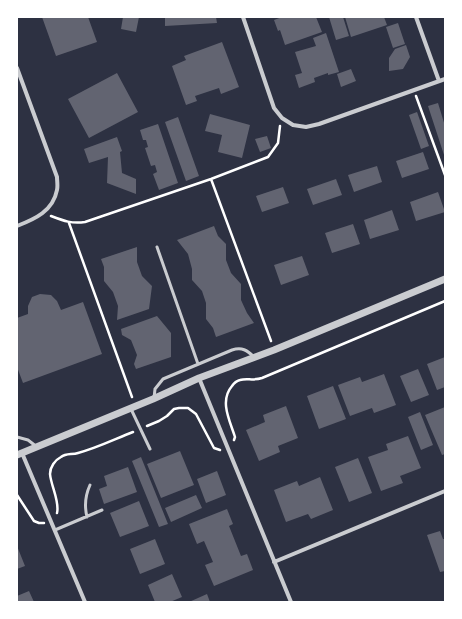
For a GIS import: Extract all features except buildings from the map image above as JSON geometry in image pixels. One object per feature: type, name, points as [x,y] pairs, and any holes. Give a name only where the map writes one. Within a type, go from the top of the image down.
[{"type":"street","points":[[243,17],[274,108],[282,118],[293,126],[306,127],[445,79]]},
{"type":"street","points":[[416,17],[439,81]]},
{"type":"street","points":[[17,68],[57,177],[57,191],[52,203],[43,213],[32,220],[17,226]]},
{"type":"street","points":[[84,602],[55,530],[20,454],[153,400],[199,378],[274,350],[445,279]]},
{"type":"street","points":[[199,378],[291,602]]},
{"type":"street","points":[[274,562],[445,491]]},
{"type":"lane","points":[[157,246],[198,364]]},
{"type":"lane","points":[[153,400],[155,389],[163,379],[198,364],[235,349],[244,349],[254,357]]},
{"type":"lane","points":[[133,407],[150,449]]},
{"type":"lane","points":[[17,437],[28,440],[36,447]]},
{"type":"lane","points":[[87,517],[85,503],[90,485]]},
{"type":"lane","points":[[55,530],[102,510]]},
{"type":"path","points":[[414,90],[445,175]]},
{"type":"path","points":[[43,213],[69,223],[77,224],[211,179],[268,157],[278,143],[282,118]]},
{"type":"path","points":[[211,179],[274,350]]},
{"type":"path","points":[[69,223],[133,407]]}]
